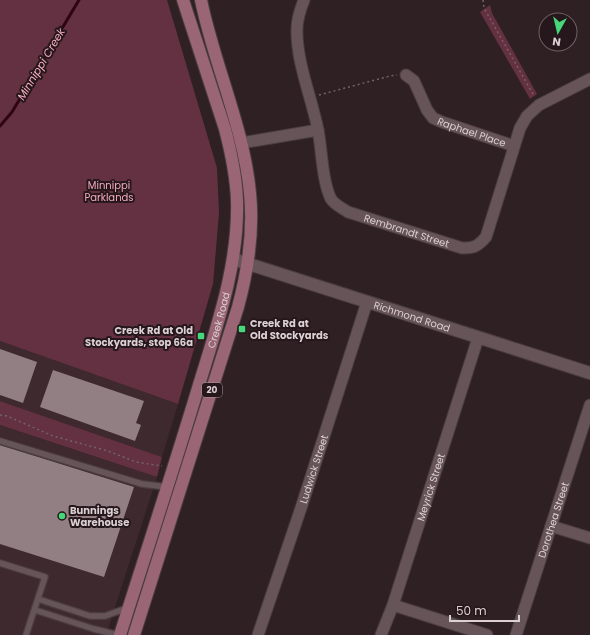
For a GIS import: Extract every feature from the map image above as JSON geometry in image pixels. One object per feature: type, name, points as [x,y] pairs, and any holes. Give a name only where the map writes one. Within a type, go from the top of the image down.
[{"type":"main road","name":"Creek Road","points":[[127,633],[128,607],[167,487],[223,303],[233,259],[236,234],[237,199],[230,149],[225,129],[183,0]]},
{"type":"main road","name":"Creek Road","points":[[127,633],[238,307],[248,264],[251,230],[251,201],[248,176],[241,143],[201,0]]},
{"type":"main road","name":"Richmond Road","points":[[233,259],[590,373]]},
{"type":"street","name":"Rembrandt Street","points":[[304,0],[299,13],[297,30],[299,53],[318,130],[327,188],[332,200],[348,212],[462,248],[472,248],[480,244],[486,237],[520,128],[527,116],[539,105],[590,79]]},
{"type":"street","name":"Raphael Place","points":[[406,74],[414,81],[427,110],[433,118],[514,146]]},
{"type":"street","points":[[241,143],[318,130]]},
{"type":"street","name":"Ludwick Street","points":[[258,635],[302,508],[367,302]]},
{"type":"street","name":"Meyrick Street","points":[[380,635],[393,605],[478,338]]},
{"type":"street","name":"Dorothea Street","points":[[516,635],[590,405]]},
{"type":"street","points":[[551,526],[590,538]]},
{"type":"street","points":[[393,605],[487,635]]},
{"type":"lane","points":[[0,441],[142,484],[167,487]]},
{"type":"lane","points":[[0,563],[45,577],[26,635]]},
{"type":"lane","points":[[38,599],[90,616],[105,616],[128,607]]},
{"type":"lane","points":[[35,610],[95,632],[127,633]]},
{"type":"path","points":[[483,0],[484,8],[539,105]]},
{"type":"path","points":[[310,97],[390,76],[406,74]]},
{"type":"path","points":[[0,415],[7,416],[53,436],[108,451],[136,462],[162,466]]},
{"type":"shaded area","points":[[0,341],[178,404],[162,457],[0,401]]},
{"type":"shaded area","points":[[0,425],[157,477],[106,635],[0,635]]},
{"type":"green space","name":"Minnippi Parklands","points":[[0,0],[167,0],[217,168],[219,213],[213,284],[178,404],[0,341]]},
{"type":"green space","points":[[490,5],[492,13],[537,94],[530,99],[480,12]]},
{"type":"green space","points":[[0,401],[162,457],[157,477],[0,425]]},
{"type":"building","points":[[0,349],[37,362],[23,403],[0,395]]},
{"type":"building","points":[[53,370],[144,401],[136,423],[141,425],[135,441],[40,407]]},
{"type":"building","name":"Bunnings Warehouse","points":[[0,445],[134,487],[104,577],[0,544]]},
{"type":"waterway","name":"Minnippi Creek","points":[[0,126],[12,112],[79,0]]},
{"type":"place","name":"Creek Rd at Old Stockyards","points":[[242,329]]},
{"type":"place","name":"Creek Rd at Old Stockyards, stop 66a","points":[[201,336]]},
{"type":"place","name":"Bunnings Warehouse","points":[[62,516]]}]
